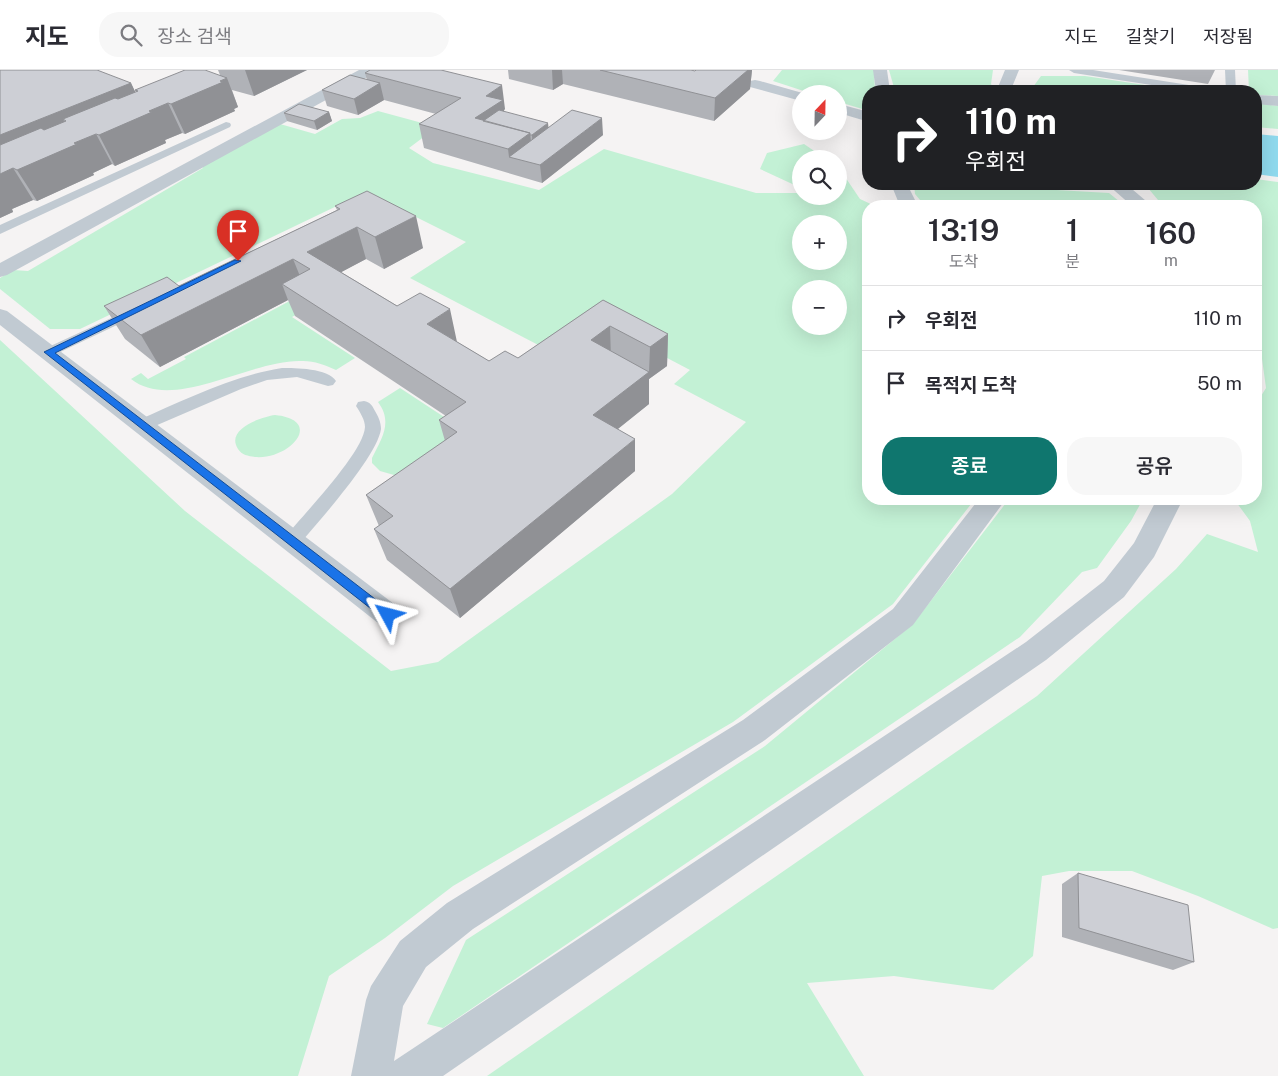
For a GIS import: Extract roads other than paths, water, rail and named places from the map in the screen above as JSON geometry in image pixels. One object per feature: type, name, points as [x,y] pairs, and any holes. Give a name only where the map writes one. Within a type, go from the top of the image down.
[{"type":"street","points":[[0,271],[370,70]]},
{"type":"street","points":[[880,70],[882,85]]},
{"type":"street","points":[[1005,85],[1012,70]]},
{"type":"street","points":[[756,84],[792,94]]},
{"type":"street","points":[[1262,100],[1278,102]]},
{"type":"street","points":[[848,111],[862,115]]},
{"type":"street","points":[[1123,190],[1136,200]]},
{"type":"street","points":[[0,315],[388,615]]},
{"type":"street","points":[[371,1076],[385,1000],[413,954],[460,916],[754,730],[903,617],[988,505]]},
{"type":"street","points":[[408,1076],[1036,651],[1114,589],[1144,550],[1167,505]]},
{"type":"lane","points":[[1074,70],[1170,85]]},
{"type":"lane","points":[[1230,70],[1231,85]]},
{"type":"lane","points":[[0,230],[226,125]]},
{"type":"lane","points":[[49,352],[146,306]]},
{"type":"lane","points":[[142,425],[250,379],[292,371],[304,372],[328,381]]},
{"type":"lane","points":[[292,541],[359,458],[370,440],[373,428],[370,416],[364,406]]},
{"type":"water","points":[[1262,135],[1278,136],[1278,177],[1262,175]]}]
